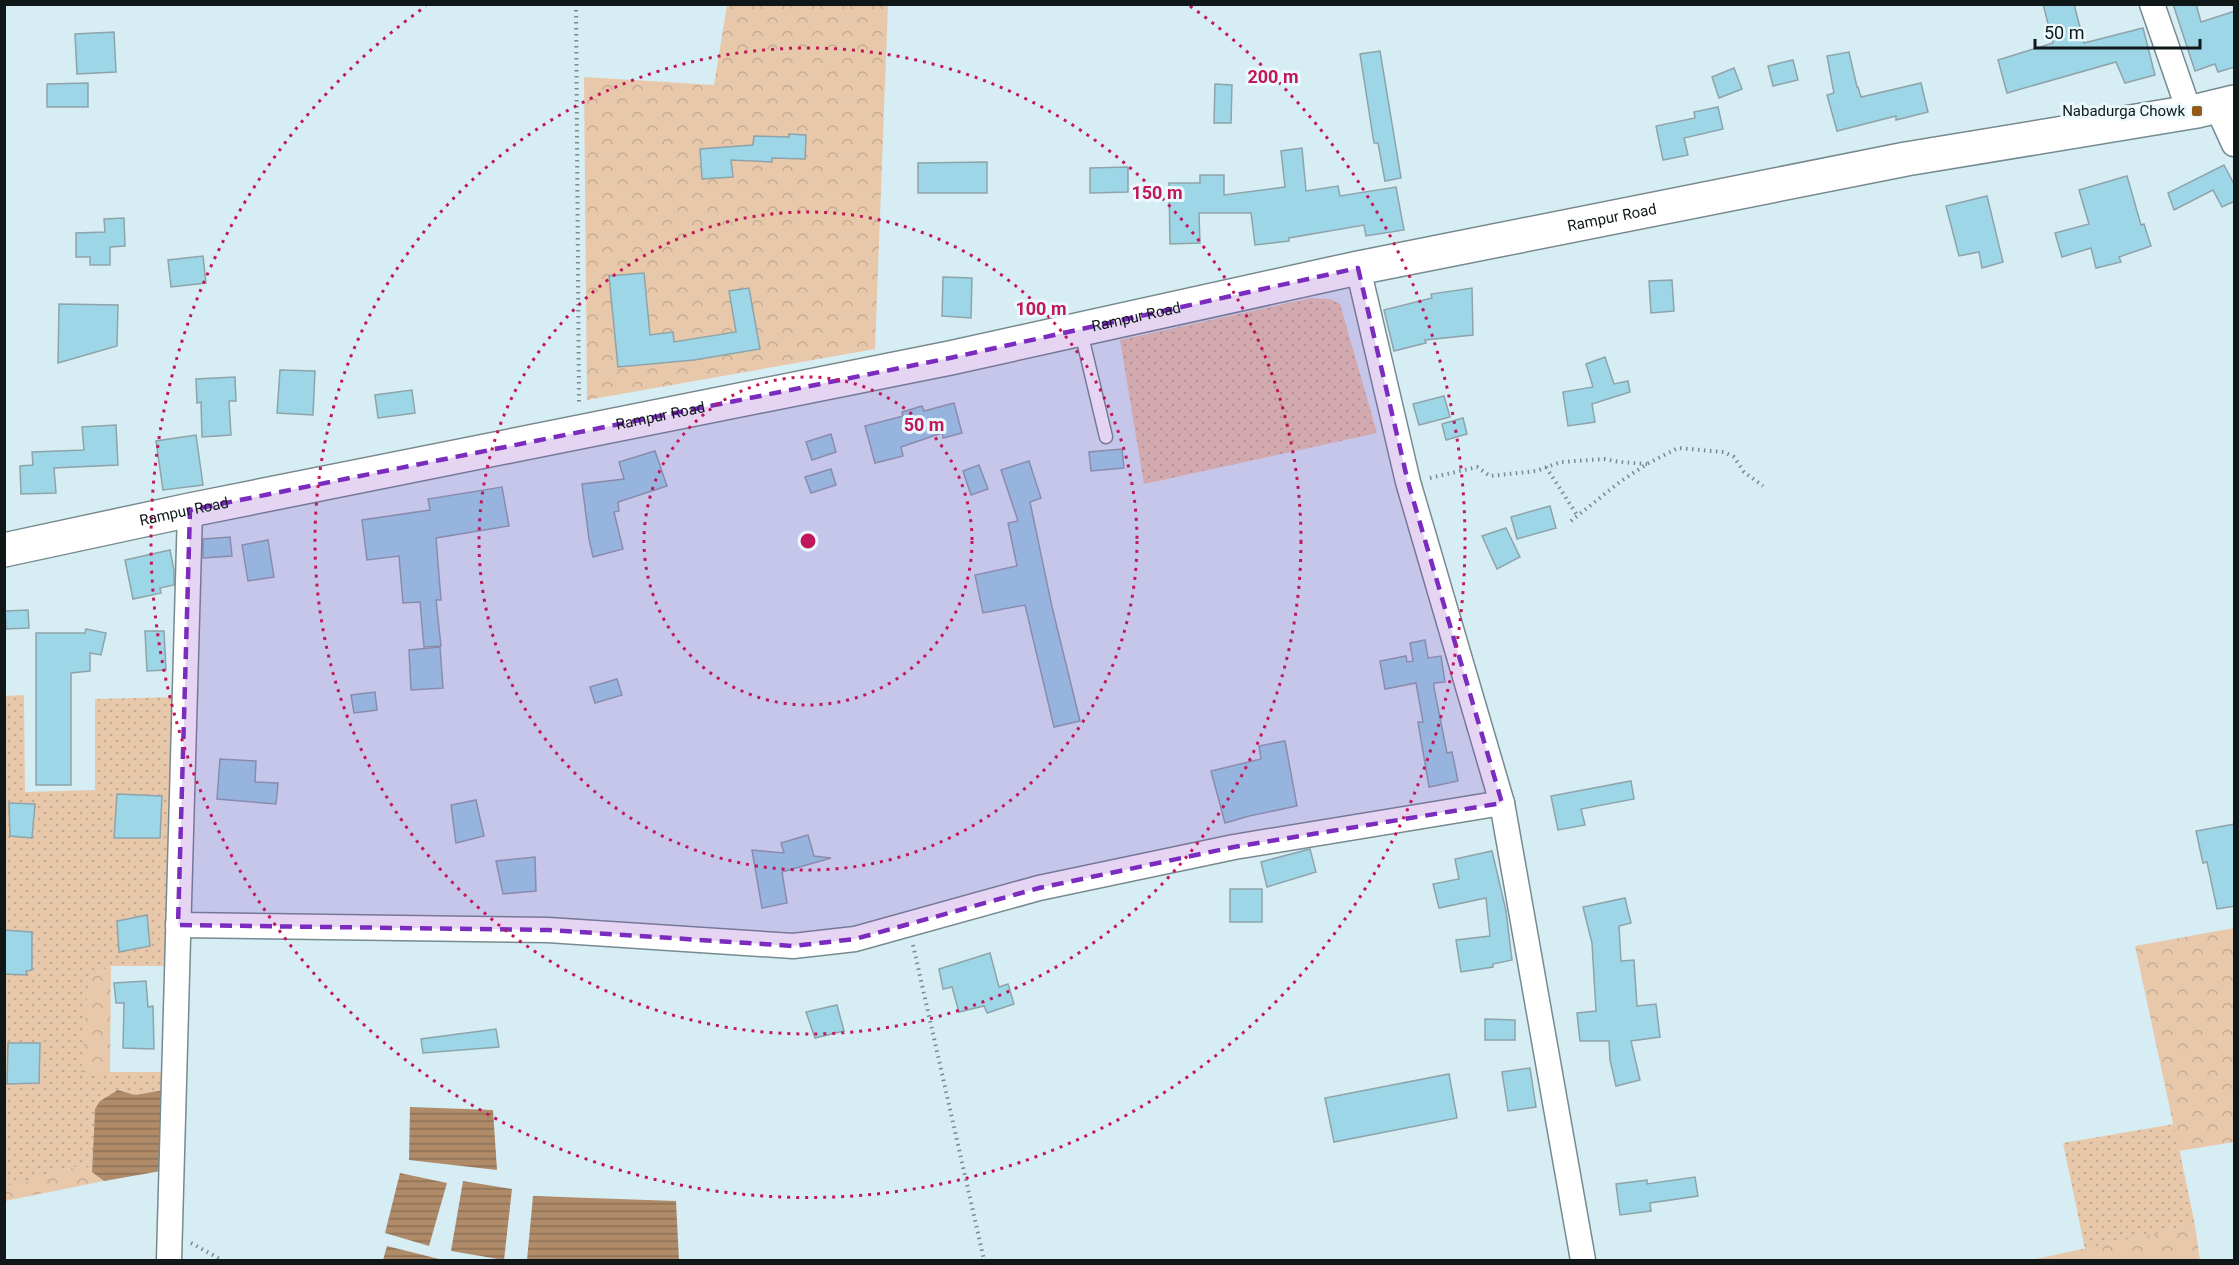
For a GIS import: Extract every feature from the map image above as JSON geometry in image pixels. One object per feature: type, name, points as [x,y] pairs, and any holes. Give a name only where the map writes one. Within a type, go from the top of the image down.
[{"type":"main road","name":"Rampur Road","points":[[4,550],[190,510],[1080,331],[1153,312],[1358,268],[1906,159],[2213,107]]},
{"type":"street","points":[[2152,4],[2235,144]]},
{"type":"street","points":[[1358,268],[1408,482],[1502,803],[1582,1260]]},
{"type":"street","points":[[169,1260],[190,510]]},
{"type":"street","points":[[178,925],[548,930],[793,946],[855,939],[1039,888],[1234,847],[1502,803]]},
{"type":"lane","points":[[1080,331],[1106,437]]},
{"type":"path","points":[[576,4],[580,432]]},
{"type":"path","points":[[1571,521],[1621,481],[1678,448],[1724,452],[1734,457],[1744,472],[1763,486]]},
{"type":"path","points":[[1408,482],[1477,468],[1490,476],[1536,471],[1561,462],[1604,459],[1647,464]]},
{"type":"path","points":[[1546,468],[1577,515]]},
{"type":"path","points":[[909,924],[984,1260]]},
{"type":"path","points":[[169,1231],[222,1260]]},
{"type":"highlighted area","points":[[1358,268],[1408,482],[1502,803],[1234,847],[1039,888],[855,939],[793,946],[548,930],[178,925],[190,510],[950,358]]},
{"type":"green space","points":[[727,5],[888,5],[875,349],[587,400],[584,77],[714,85]]},
{"type":"green space","points":[[1311,298],[1330,299],[1340,304],[1377,433],[1144,484],[1120,340]]},
{"type":"green space","points":[[24,695],[25,792],[95,790],[95,699],[178,697],[166,966],[111,966],[89,978],[82,1072],[165,1072],[164,1090],[135,1095],[118,1090],[95,1109],[92,1172],[85,1166],[66,1169],[13,1188],[4,1182],[4,696]]},
{"type":"green space","points":[[2234,928],[2234,1142],[2179,1151],[2135,946]]},
{"type":"green space","points":[[111,966],[110,1072],[81,1072],[89,978]]},
{"type":"green space","points":[[2174,1124],[2195,1225],[2085,1249],[2063,1143]]},
{"type":"green space","points":[[85,1166],[104,1181],[5,1201],[4,1182],[13,1187],[48,1174]]},
{"type":"green space","points":[[2195,1225],[2200,1260],[2031,1260]]},
{"type":"shaded area","points":[[118,1090],[135,1095],[164,1090],[161,1171],[104,1181],[92,1172],[95,1109],[100,1101]]},
{"type":"shaded area","points":[[410,1107],[493,1110],[497,1170],[409,1160]]},
{"type":"shaded area","points":[[400,1173],[447,1183],[429,1246],[385,1233]]},
{"type":"shaded area","points":[[463,1181],[512,1189],[504,1260],[451,1251]]},
{"type":"shaded area","points":[[533,1196],[676,1201],[679,1260],[527,1260]]},
{"type":"shaded area","points":[[387,1246],[443,1260],[383,1260]]},
{"type":"building","points":[[2043,4],[2074,4],[2084,43],[2143,28],[2155,75],[2125,83],[2116,62],[2007,93],[1998,60],[2053,43]]},
{"type":"building","points":[[2173,4],[2196,4],[2201,22],[2235,11],[2235,67],[2218,72],[2215,64],[2195,71]]},
{"type":"building","points":[[114,32],[116,72],[77,74],[75,34]]},
{"type":"building","points":[[1380,51],[1401,178],[1385,181],[1378,143],[1374,143],[1360,54]]},
{"type":"building","points":[[1849,52],[1861,97],[1921,83],[1928,112],[1896,120],[1896,116],[1837,131],[1827,95],[1834,93],[1827,56]]},
{"type":"building","points":[[1793,60],[1798,80],[1773,86],[1768,66]]},
{"type":"building","points":[[1734,68],[1742,89],[1719,98],[1712,77]]},
{"type":"building","points":[[88,83],[88,107],[47,107],[47,84]]},
{"type":"building","points":[[1215,84],[1232,85],[1231,123],[1214,123]]},
{"type":"building","points":[[1718,107],[1723,129],[1684,138],[1688,155],[1663,160],[1656,126],[1695,118],[1694,112]]},
{"type":"building","points":[[789,134],[806,135],[805,159],[772,158],[772,162],[731,160],[733,177],[702,179],[700,149],[753,145],[754,136],[789,137]]},
{"type":"building","points":[[1302,148],[1306,191],[1338,186],[1340,196],[1396,187],[1404,230],[1366,236],[1364,225],[1289,238],[1289,241],[1255,245],[1251,213],[1199,213],[1200,243],[1170,244],[1169,183],[1200,183],[1200,175],[1224,175],[1224,195],[1285,187],[1281,151]]},
{"type":"building","points":[[987,162],[987,193],[918,193],[918,163]]},
{"type":"building","points":[[2224,165],[2235,186],[2235,201],[2222,207],[2213,190],[2174,210],[2168,193]]},
{"type":"building","points":[[1128,167],[1128,192],[1090,193],[1090,168]]},
{"type":"building","points":[[2127,176],[2141,225],[2144,224],[2151,246],[2119,257],[2121,262],[2096,268],[2091,248],[2062,257],[2055,233],[2089,224],[2079,190]]},
{"type":"building","points":[[1987,196],[2003,262],[1982,268],[1979,252],[1959,256],[1946,206]]},
{"type":"building","points":[[124,218],[125,246],[110,247],[110,265],[90,265],[90,257],[76,257],[76,233],[105,232],[104,219]]},
{"type":"building","points":[[203,256],[206,283],[171,287],[168,260]]},
{"type":"building","points":[[644,273],[650,335],[673,332],[674,342],[736,332],[729,291],[749,288],[760,349],[694,360],[618,367],[609,276]]},
{"type":"building","points":[[943,277],[972,278],[971,318],[942,316]]},
{"type":"building","points":[[1672,280],[1674,311],[1651,313],[1649,281]]},
{"type":"building","points":[[1472,288],[1473,335],[1425,340],[1426,343],[1394,351],[1384,310],[1432,298],[1431,294]]},
{"type":"building","points":[[59,304],[118,305],[117,346],[58,363]]},
{"type":"building","points":[[1605,357],[1614,384],[1628,381],[1630,392],[1592,404],[1595,422],[1568,426],[1563,392],[1593,387],[1586,364]]},
{"type":"building","points":[[280,370],[315,371],[313,415],[277,413]]},
{"type":"building","points":[[235,377],[236,401],[229,401],[231,435],[202,437],[201,402],[197,403],[196,379]]},
{"type":"building","points":[[412,390],[415,413],[378,418],[375,395]]},
{"type":"building","points":[[1444,396],[1450,417],[1419,425],[1413,404]]},
{"type":"building","points":[[954,403],[962,433],[943,438],[942,433],[901,447],[903,456],[875,463],[865,426],[903,416],[902,412],[922,406],[924,411]]},
{"type":"building","points":[[1463,418],[1467,434],[1446,440],[1442,424]]},
{"type":"building","points":[[116,425],[118,465],[54,468],[56,493],[21,494],[20,466],[33,465],[32,452],[84,450],[82,427]]},
{"type":"building","points":[[831,434],[836,452],[812,460],[806,442]]},
{"type":"building","points":[[196,435],[203,485],[163,490],[156,441]]},
{"type":"building","points":[[1122,449],[1124,468],[1091,471],[1089,452]]},
{"type":"building","points":[[655,451],[667,486],[618,502],[619,511],[614,512],[623,549],[593,557],[582,484],[624,479],[619,462]]},
{"type":"building","points":[[1029,461],[1041,498],[1030,502],[1052,607],[1080,721],[1054,727],[1025,605],[983,613],[975,575],[1017,566],[1008,523],[1018,521],[1001,470]]},
{"type":"building","points":[[979,465],[988,489],[971,495],[963,471]]},
{"type":"building","points":[[831,469],[836,485],[811,493],[805,477]]},
{"type":"building","points":[[502,487],[509,526],[436,538],[441,600],[436,600],[441,646],[424,647],[420,602],[403,603],[399,556],[367,560],[362,520],[430,510],[428,499]]},
{"type":"building","points":[[1550,506],[1556,528],[1517,539],[1511,517]]},
{"type":"building","points":[[1506,528],[1520,557],[1497,569],[1482,536]]},
{"type":"building","points":[[230,537],[232,556],[203,558],[203,539]]},
{"type":"building","points":[[268,540],[274,577],[248,581],[242,545]]},
{"type":"building","points":[[170,550],[174,585],[160,588],[161,593],[133,599],[125,560]]},
{"type":"building","points":[[28,610],[29,628],[6,629],[5,611]]},
{"type":"building","points":[[86,629],[106,633],[101,655],[90,653],[90,671],[71,673],[71,785],[36,785],[36,633],[85,633]]},
{"type":"building","points":[[145,631],[164,631],[166,670],[147,671]]},
{"type":"building","points":[[1425,640],[1428,658],[1441,656],[1445,682],[1434,683],[1434,688],[1447,753],[1452,752],[1458,781],[1429,787],[1418,722],[1423,722],[1416,683],[1385,689],[1380,661],[1406,656],[1407,662],[1413,661],[1410,643]]},
{"type":"building","points":[[440,647],[443,688],[411,690],[409,650]]},
{"type":"building","points":[[617,679],[622,695],[595,703],[590,687]]},
{"type":"building","points":[[375,692],[377,710],[354,713],[351,695]]},
{"type":"building","points":[[1285,741],[1297,806],[1225,823],[1211,771],[1261,759],[1259,746]]},
{"type":"building","points":[[220,759],[256,761],[255,782],[278,783],[276,804],[217,799]]},
{"type":"building","points":[[1631,781],[1634,799],[1581,809],[1585,825],[1558,830],[1551,796]]},
{"type":"building","points":[[117,794],[162,796],[160,838],[114,838]]},
{"type":"building","points":[[476,800],[484,836],[456,843],[451,805]]},
{"type":"building","points":[[9,803],[35,804],[32,838],[10,836]]},
{"type":"building","points":[[2235,824],[2235,906],[2217,909],[2207,862],[2203,863],[2196,831]]},
{"type":"building","points":[[808,835],[814,856],[831,858],[782,872],[787,903],[762,908],[752,850],[784,853],[781,843]]},
{"type":"building","points":[[1310,849],[1316,872],[1267,887],[1261,862]]},
{"type":"building","points":[[1492,851],[1506,911],[1512,960],[1493,964],[1493,967],[1461,972],[1456,940],[1490,936],[1486,898],[1439,908],[1433,884],[1459,879],[1455,859]]},
{"type":"building","points":[[535,857],[536,891],[503,894],[496,861]]},
{"type":"building","points":[[1230,889],[1262,889],[1262,922],[1230,922]]},
{"type":"building","points":[[1625,898],[1631,923],[1619,926],[1621,961],[1634,960],[1637,1006],[1656,1004],[1660,1037],[1631,1041],[1640,1080],[1616,1086],[1610,1060],[1609,1041],[1580,1041],[1577,1013],[1596,1011],[1592,943],[1583,907]]},
{"type":"building","points":[[147,915],[150,946],[119,952],[117,921]]},
{"type":"building","points":[[4,930],[32,932],[32,970],[26,971],[27,975],[4,974]]},
{"type":"building","points":[[990,953],[999,987],[1008,984],[1014,1004],[987,1013],[984,1006],[959,1012],[952,987],[943,989],[939,969]]},
{"type":"building","points":[[146,981],[148,1007],[153,1006],[154,1049],[123,1048],[124,1003],[116,1003],[114,983]]},
{"type":"building","points":[[837,1005],[844,1031],[815,1038],[806,1012]]},
{"type":"building","points":[[1485,1019],[1515,1020],[1515,1040],[1485,1040]]},
{"type":"building","points":[[496,1029],[499,1047],[423,1053],[421,1039]]},
{"type":"building","points":[[8,1043],[40,1043],[39,1083],[7,1084]]},
{"type":"building","points":[[1530,1068],[1536,1107],[1508,1111],[1502,1072]]},
{"type":"building","points":[[1449,1074],[1457,1118],[1334,1142],[1325,1098]]},
{"type":"building","points":[[1695,1177],[1698,1196],[1650,1203],[1651,1211],[1620,1215],[1616,1184],[1647,1180],[1647,1184]]},
{"type":"place","name":"Nabadurga Chowk","points":[[2197,111]]}]
